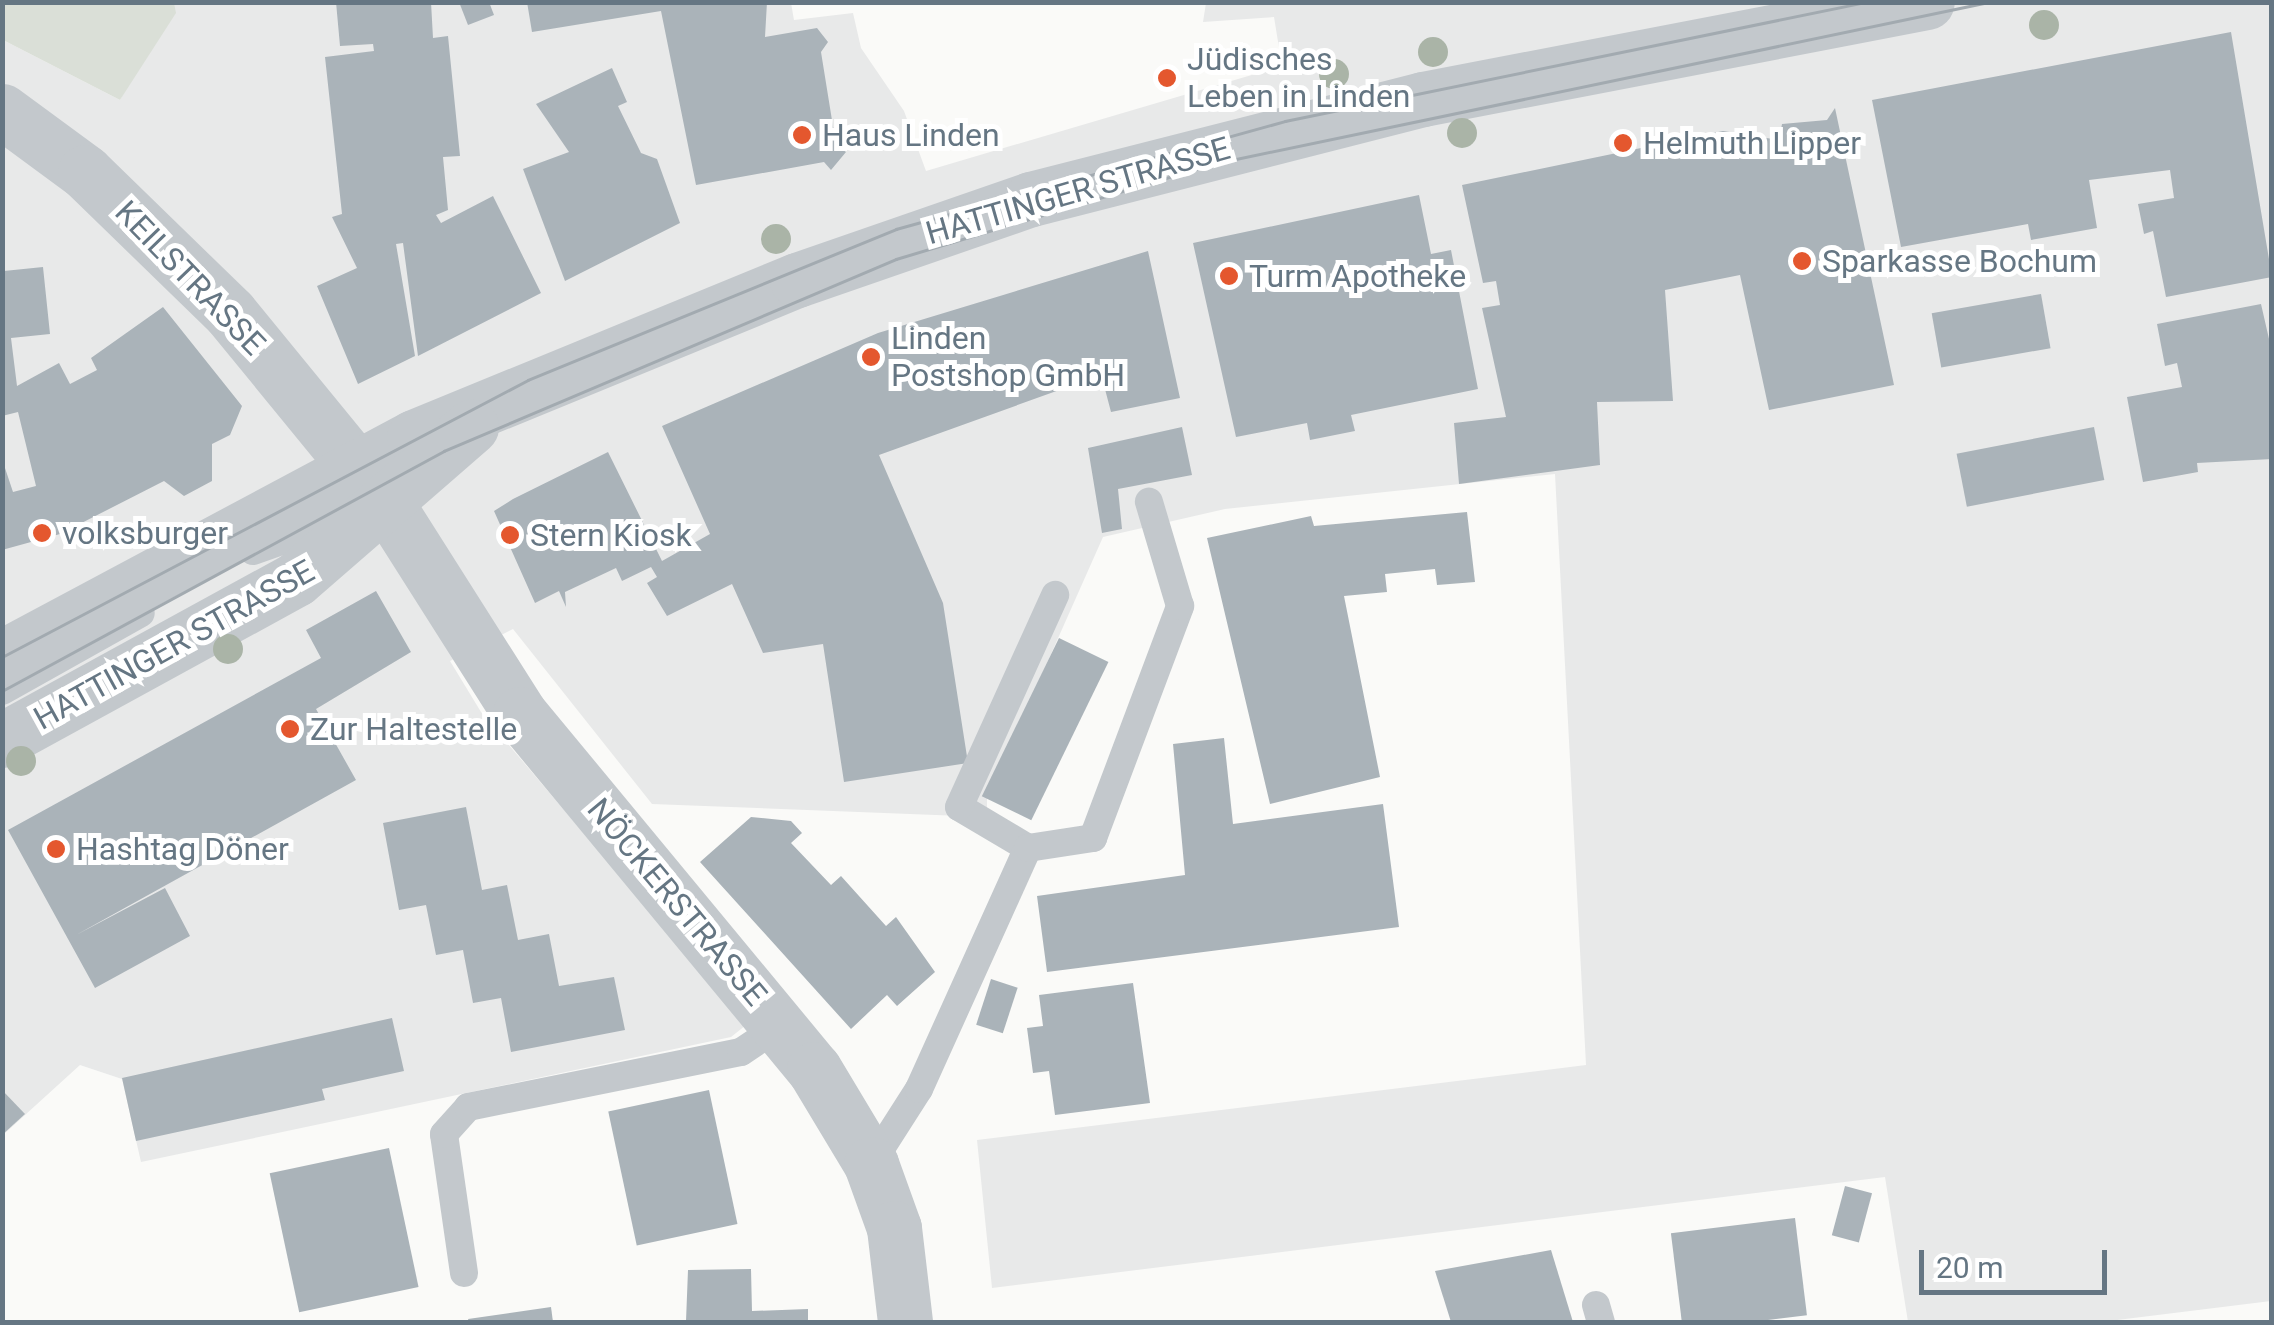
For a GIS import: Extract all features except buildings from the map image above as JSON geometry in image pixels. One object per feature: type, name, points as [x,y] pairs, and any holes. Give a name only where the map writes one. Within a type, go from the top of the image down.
[{"type":"street","name":"HATTINGER STRASSE","points":[[2,657],[371,487],[488,412],[797,280],[1047,194],[1424,99],[1909,4]]},
{"type":"street","name":"KEILSTRASSE","points":[[2,111],[188,266],[371,487]]},
{"type":"street","name":"HATTINGER STRASSE","points":[[2,740],[265,600],[371,487]]},
{"type":"street","name":"NÖCKERSTRASSE","points":[[371,487],[520,714],[780,1026],[871,1164],[894,1228],[905,1322]]},
{"type":"lane","points":[[274,540],[371,487]]},
{"type":"lane","points":[[2,690],[371,487]]},
{"type":"lane","points":[[1054,595],[959,807],[1028,848],[1093,838],[1180,606],[1150,502]]},
{"type":"lane","points":[[871,1164],[919,1089],[1028,848]]},
{"type":"lane","points":[[464,1272],[444,1134],[468,1107],[741,1052],[780,1026]]},
{"type":"shaded area","points":[[2,3],[174,3],[176,13],[120,100],[3,40]]},
{"type":"shaded area","points":[[174,3],[791,3],[794,20],[853,13],[861,48],[904,111],[926,171],[1282,66],[1274,17],[1203,22],[1206,3],[2271,3],[2271,1301],[2101,1322],[1908,1322],[1885,1177],[992,1288],[977,1140],[1586,1065],[1555,474],[1225,509],[1103,537],[987,798],[987,817],[652,804],[513,629],[450,661],[481,712],[746,1025],[731,1037],[141,1162],[122,1079],[80,1065],[3,1135],[3,40],[120,100]]},
{"type":"tram line","points":[[2,657],[528,380],[896,229],[1285,121],[1866,2]]},
{"type":"tram line","points":[[2,691],[444,451],[896,259],[1217,163],[1989,2]]},
{"type":"place","name":"Jüdisches Leben in Linden","points":[[1167,78]]},
{"type":"place","name":"Haus Linden","points":[[802,135]]},
{"type":"place","name":"Helmuth Lipper","points":[[1623,143]]},
{"type":"place","name":"Sparkasse Bochum","points":[[1802,261]]},
{"type":"place","name":"Turm Apotheke","points":[[1229,276]]},
{"type":"place","name":"Linden Postshop GmbH","points":[[871,357]]},
{"type":"place","name":"volksburger","points":[[42,533]]},
{"type":"place","name":"Stern Kiosk","points":[[510,535]]},
{"type":"place","name":"Zur Haltestelle","points":[[290,729]]},
{"type":"place","name":"Hashtag Döner","points":[[56,849]]}]
